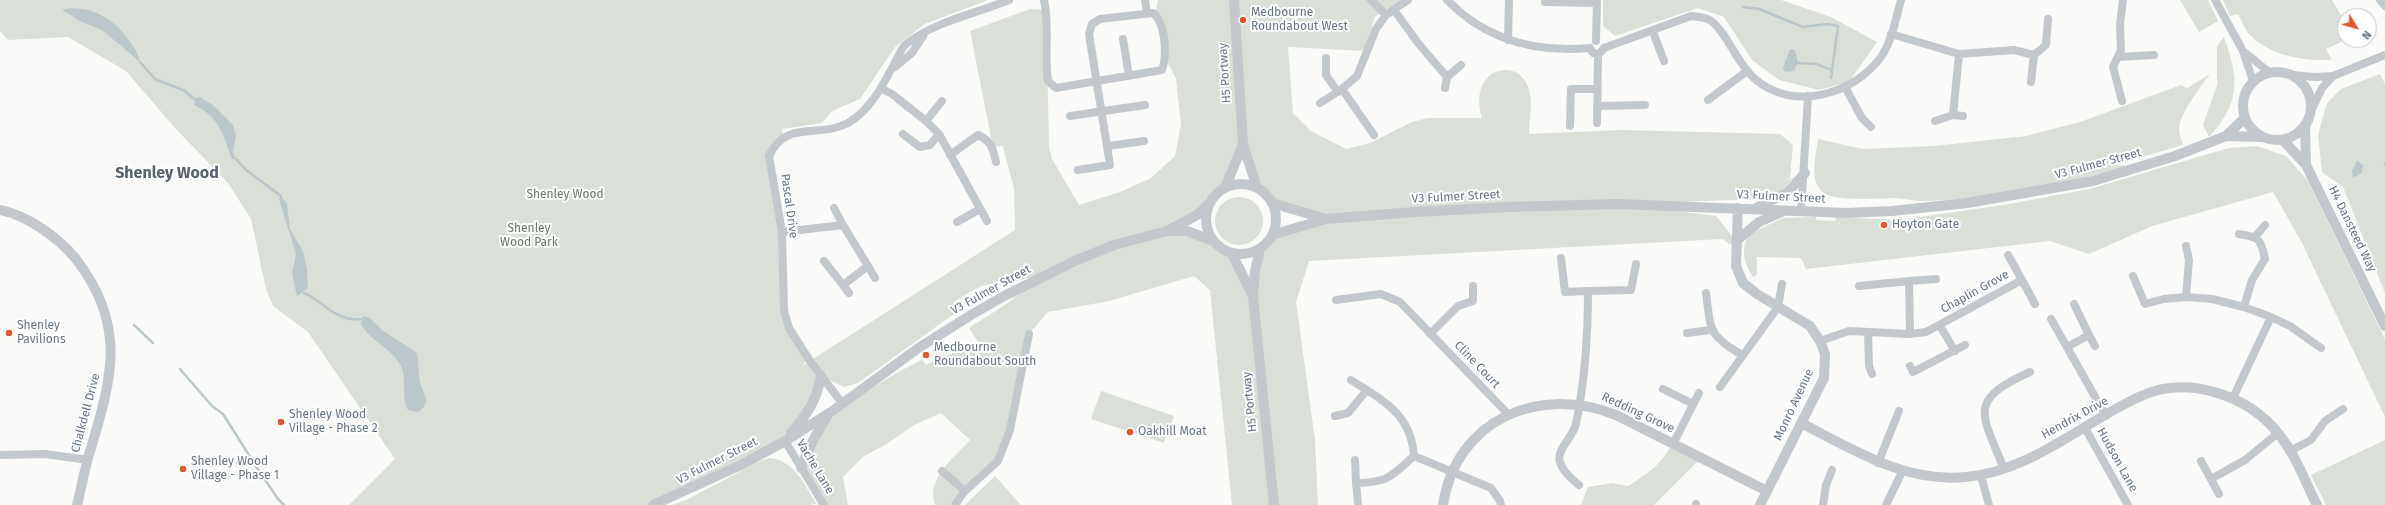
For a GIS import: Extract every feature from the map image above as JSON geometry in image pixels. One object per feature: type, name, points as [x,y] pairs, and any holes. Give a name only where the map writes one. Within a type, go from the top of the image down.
[{"type":"street","name":"Pascal Drive","points":[[842,403],[821,376],[789,328],[784,311],[782,232],[769,156],[774,145],[784,136],[799,131],[830,130],[848,123],[865,110],[881,88],[904,46],[924,34],[965,15],[1009,0]]},
{"type":"street","points":[[1044,0],[1046,10],[1046,64],[1048,81],[1056,88],[1098,82],[1162,70],[1166,59],[1158,19],[1153,13],[1100,19],[1092,24],[1089,34],[1098,82],[1110,165],[1078,170]]},
{"type":"street","points":[[1145,0],[1147,13]]},
{"type":"street","name":"H5 Portway","points":[[1234,0],[1243,144],[1257,188]]},
{"type":"street","points":[[1371,0],[1386,15]]},
{"type":"street","points":[[1320,103],[1340,91],[1357,76],[1376,29],[1386,15],[1408,0]]},
{"type":"street","points":[[1448,0],[1474,23],[1508,40],[1553,49],[1590,48]]},
{"type":"street","points":[[1508,40],[1509,0]]},
{"type":"street","points":[[1597,123],[1596,106],[1598,54],[1604,48],[1653,32],[1691,16],[1711,21],[1747,71],[1755,80],[1769,89],[1788,95],[1822,96],[1845,87],[1864,75],[1881,56],[1891,34],[1901,0]]},
{"type":"street","points":[[2122,100],[2113,67],[2121,50],[2122,38],[2120,24],[2123,0]]},
{"type":"street","points":[[2215,0],[2223,18],[2242,51],[2253,81]]},
{"type":"street","points":[[2380,0],[2385,6]]},
{"type":"street","points":[[1545,2],[1597,1],[1596,41]]},
{"type":"street","points":[[1394,10],[1418,43],[1447,77]]},
{"type":"street","points":[[2031,82],[2034,55],[2046,45],[2048,19]]},
{"type":"street","points":[[1653,32],[1664,61]]},
{"type":"street","points":[[1891,34],[1959,54],[2014,50],[2034,55]]},
{"type":"street","points":[[1123,39],[1129,76]]},
{"type":"street","points":[[1590,48],[1592,43],[1596,41]]},
{"type":"street","points":[[1596,41],[1601,42],[1604,48]]},
{"type":"street","points":[[1590,48],[1593,53],[1598,54]]},
{"type":"street","points":[[2242,51],[2269,72]]},
{"type":"street","points":[[1953,115],[1959,54]]},
{"type":"street","points":[[2118,57],[2154,55]]},
{"type":"street","points":[[2332,76],[2322,88],[2305,125],[2291,137],[2283,140],[2272,140],[2261,137],[2248,126],[2244,118],[2242,102],[2244,95],[2253,81],[2269,72],[2281,72],[2292,75],[2315,77],[2332,76],[2385,55]]},
{"type":"street","points":[[1326,58],[1326,75],[1374,135]]},
{"type":"street","points":[[1445,88],[1447,77],[1461,65]]},
{"type":"street","points":[[1708,100],[1747,71]]},
{"type":"street","points":[[2292,75],[2299,80],[2309,94],[2311,111]]},
{"type":"street","points":[[1845,87],[1862,118],[1871,127]]},
{"type":"street","points":[[881,88],[892,94],[926,121],[939,134],[987,221]]},
{"type":"street","points":[[1562,88],[1597,89]]},
{"type":"street","points":[[1570,126],[1571,89]]},
{"type":"street","points":[[1801,212],[1808,96]]},
{"type":"street","points":[[926,121],[942,101]]},
{"type":"street","points":[[1070,116],[1145,105]]},
{"type":"street","points":[[1596,106],[1645,105]]},
{"type":"street","points":[[1935,121],[1953,115],[1963,116]]},
{"type":"street","name":"V3 Fulmer Street","points":[[1272,235],[1326,219],[1508,207],[1618,204],[1846,213],[1892,211],[2007,198],[2092,181],[2202,148],[2226,136],[2244,118]]},
{"type":"street","name":"H4 Dansteed Way","points":[[2305,125],[2306,165]]},
{"type":"street","points":[[904,134],[920,147],[930,145],[939,134]]},
{"type":"street","points":[[950,155],[978,135],[987,139],[993,147],[996,162]]},
{"type":"street","name":"V3 Fulmer Street","points":[[2226,136],[2261,137]]},
{"type":"street","points":[[1108,146],[1144,140]]},
{"type":"street","name":"H4 Dansteed Way","points":[[2283,140],[2306,165],[2385,326]]},
{"type":"street","name":"H5 Portway","points":[[1225,188],[1243,144]]},
{"type":"street","points":[[1754,209],[1787,193],[1804,173]]},
{"type":"street","points":[[1236,184],[1257,188],[1272,203],[1276,225],[1272,235],[1260,249],[1251,253],[1232,254],[1223,250],[1213,241],[1206,223],[1209,203],[1225,188],[1236,184]]},
{"type":"street","name":"V3 Fulmer Street","points":[[653,505],[743,464],[785,441],[831,412],[947,330],[1004,296],[1114,245],[1167,231],[1197,215],[1209,203]]},
{"type":"street","name":"V3 Fulmer Street","points":[[1272,203],[1326,219]]},
{"type":"street","points":[[834,208],[875,278]]},
{"type":"street","name":"Monro Avenue","points":[[1738,208],[1736,266],[1743,283],[1778,307],[1810,326],[1820,341],[1825,354],[1824,378],[1761,505]]},
{"type":"street","points":[[957,222],[980,209]]},
{"type":"street","name":"Chalkdell Drive","points":[[0,210],[28,221],[54,237],[72,254],[89,276],[109,324],[111,369],[103,408],[77,505]]},
{"type":"street","points":[[1736,241],[1759,222],[1785,210]]},
{"type":"street","points":[[782,232],[843,225]]},
{"type":"street","points":[[2255,237],[2265,225]]},
{"type":"street","name":"V3 Fulmer Street","points":[[1167,231],[1187,231],[1213,241]]},
{"type":"street","points":[[2239,234],[2255,237],[2262,245],[2265,259],[2252,280],[2244,307]]},
{"type":"street","points":[[2186,246],[2189,260],[2186,297]]},
{"type":"street","name":"H5 Portway","points":[[1260,249],[1255,271],[1253,296],[1274,505]]},
{"type":"street","name":"H5 Portway","points":[[1232,254],[1253,296]]},
{"type":"street","name":"Chaplin Grove","points":[[2008,255],[2035,304]]},
{"type":"street","points":[[1561,258],[1565,292],[1631,290],[1636,264]]},
{"type":"street","points":[[824,262],[849,293]]},
{"type":"street","points":[[843,285],[868,266]]},
{"type":"street","points":[[2133,276],[2144,304],[2164,299],[2186,297],[2212,299],[2244,307],[2271,317],[2294,329],[2320,348]]},
{"type":"street","points":[[1859,286],[1936,279]]},
{"type":"street","name":"Chaplin Grove","points":[[1820,341],[1849,331],[1910,334],[1926,332],[1940,326],[2022,280]]},
{"type":"street","points":[[1909,281],[1910,334]]},
{"type":"street","points":[[1720,387],[1742,355],[1759,336],[1778,307],[1782,284]]},
{"type":"street","points":[[1430,334],[1458,306],[1473,301],[1473,286]]},
{"type":"street","points":[[1579,485],[1566,473],[1559,461],[1560,450],[1574,434],[1580,403],[1588,339],[1588,291]]},
{"type":"street","points":[[1706,293],[1711,330],[1720,342],[1742,355]]},
{"type":"street","name":"Cline Court","points":[[1336,300],[1381,294],[1400,302],[1508,414]]},
{"type":"street","points":[[2074,304],[2095,346]]},
{"type":"street","points":[[2233,398],[2271,317]]},
{"type":"street","points":[[2051,319],[2106,416]]},
{"type":"street","name":"Chaplin Grove","points":[[1940,326],[1955,351]]},
{"type":"street","points":[[1687,333],[1711,330]]},
{"type":"street","points":[[1868,332],[1869,366],[1872,374]]},
{"type":"street","points":[[955,505],[965,490],[998,462],[1010,430],[1029,334]]},
{"type":"street","points":[[2067,347],[2089,334]]},
{"type":"street","points":[[1910,366],[1913,372],[1965,345]]},
{"type":"street","points":[[2004,469],[1984,421],[1985,404],[1996,390],[2030,372]]},
{"type":"street","points":[[785,441],[810,410],[818,394],[821,376]]},
{"type":"street","points":[[1351,380],[1368,390],[1403,418],[1410,434],[1414,456]]},
{"type":"street","points":[[1663,389],[1692,404]]},
{"type":"street","name":"Hendrix Drive","points":[[1801,423],[1878,463],[1902,472],[1937,478],[1981,476],[2029,459],[2142,396],[2168,389],[2195,389],[2233,398],[2258,411],[2278,433],[2290,451],[2316,505]]},
{"type":"street","points":[[1336,416],[1348,413],[1368,390]]},
{"type":"street","points":[[1673,444],[1692,404],[1699,393]]},
{"type":"street","name":"Redding Grove","points":[[1443,505],[1446,489],[1452,472],[1464,452],[1484,430],[1508,414],[1549,403],[1580,403],[1596,407],[1616,415],[1767,492]]},
{"type":"street","points":[[2290,451],[2311,440],[2325,421],[2343,409]]},
{"type":"street","points":[[1878,463],[1899,411]]},
{"type":"street","points":[[801,468],[813,440],[831,412]]},
{"type":"street","name":"Hudson Lane","points":[[2085,428],[2128,505]]},
{"type":"street","points":[[2211,479],[2245,460],[2278,433]]},
{"type":"street","name":"Vache Lane","points":[[785,441],[824,505]]},
{"type":"street","points":[[0,455],[45,454],[88,460]]},
{"type":"street","points":[[1414,456],[1491,488],[1500,501],[1500,505]]},
{"type":"street","points":[[1356,483],[1379,482],[1388,478],[1414,456]]},
{"type":"street","points":[[1354,460],[1358,503]]},
{"type":"street","points":[[2202,461],[2219,494]]},
{"type":"street","points":[[1823,505],[1826,485],[1832,470]]},
{"type":"street","points":[[942,471],[965,490]]},
{"type":"street","points":[[1886,505],[1902,472]]},
{"type":"street","points":[[1981,476],[1988,505]]},
{"type":"green space","name":"Shenley Wood Park","points":[[0,0],[988,0],[925,24],[895,47],[860,99],[832,111],[822,123],[782,129],[784,136],[769,156],[782,232],[784,311],[808,358],[802,366],[1015,230],[1014,189],[1003,146],[993,147],[970,31],[1030,9],[1046,10],[1049,146],[1052,159],[1079,205],[1120,192],[1151,178],[1175,156],[1181,124],[1176,79],[1166,59],[1155,14],[1158,0],[1405,0],[1375,16],[1365,51],[1288,47],[1293,113],[1311,131],[1346,149],[1370,143],[1412,122],[1428,118],[1482,118],[1479,100],[1482,86],[1489,77],[1498,71],[1508,70],[1518,73],[1526,81],[1531,99],[1529,134],[1622,130],[1780,134],[1793,145],[1790,178],[1783,181],[1793,178],[1782,191],[1758,199],[1622,204],[1716,216],[1736,241],[1736,248],[1722,239],[1309,261],[1296,302],[1315,440],[1318,505],[1232,505],[1210,290],[1194,276],[1109,301],[1048,312],[1029,334],[1010,430],[998,461],[955,505],[935,505],[933,495],[934,486],[943,469],[970,440],[941,413],[914,425],[885,445],[864,456],[843,477],[848,505],[824,505],[801,468],[813,440],[822,428],[848,405],[894,374],[909,366],[922,360],[926,365],[978,342],[969,328],[1008,303],[1036,280],[1026,278],[1003,286],[990,284],[971,291],[954,302],[958,311],[858,383],[844,387],[821,376],[818,394],[785,441],[653,505],[349,505],[395,459],[308,332],[273,306],[266,289],[251,219],[228,183],[175,128],[126,71],[68,37],[8,40],[0,31]],"holes":[[[1243,145],[1257,188],[1272,203],[1325,220],[1272,235],[1260,249],[1253,294],[1232,254],[1223,250],[1213,241],[1168,231],[1209,203],[1225,188]]]},
{"type":"green space","points":[[1603,0],[1781,0],[1831,17],[1877,42],[1849,82],[1819,90],[1779,80],[1752,60],[1724,17],[1698,8],[1615,36],[1603,26]]},
{"type":"green space","points":[[2180,0],[2208,0],[2218,21],[2199,32]]},
{"type":"green space","points":[[2223,0],[2332,0],[2337,8],[2337,44],[2326,49],[2332,60],[2288,56],[2268,48],[2250,35],[2238,14],[2230,16]]},
{"type":"green space","points":[[2224,37],[2232,65],[2234,90],[2232,101],[2227,113],[2209,137],[2203,125],[2217,85],[2217,46]]},
{"type":"green space","points":[[2210,74],[2186,108],[2180,123],[2179,130],[2183,145],[2114,165],[2127,166],[2077,180],[1998,195],[1920,201],[1896,198],[1838,198],[1824,193],[1816,182],[1814,168],[1818,139],[1863,149],[1934,146],[2026,136],[2080,122],[2181,85],[2187,88],[2184,90]]},
{"type":"green space","points":[[2380,74],[2385,84],[2385,293],[2343,187],[2322,172],[2318,135],[2327,103],[2341,89]]},
{"type":"green space","points":[[2257,146],[2286,156],[2308,181],[2385,339],[2385,417],[2301,241],[2273,192],[2152,226],[2089,254],[2050,241],[1806,269],[1801,258],[1757,257],[1757,275],[1753,277],[1745,261],[1744,251],[1749,234],[1783,218],[1816,217],[1816,220],[1836,221],[1835,217],[1899,220],[2004,205],[2089,189],[2229,148]]},
{"type":"green space","points":[[1234,197],[1244,197],[1256,204],[1263,216],[1263,226],[1256,238],[1244,245],[1234,245],[1226,241],[1219,234],[1215,226],[1215,216],[1219,208],[1226,201]]},
{"type":"green space","points":[[1101,391],[1174,416],[1164,443],[1091,419]]},
{"type":"green space","points":[[2385,440],[2385,505],[2326,505],[2311,475]]},
{"type":"green space","points":[[1670,447],[1700,459],[1654,505],[1581,505],[1588,487],[1612,483],[1628,486],[1646,474],[1657,464],[1667,453]]},
{"type":"green space","points":[[770,458],[779,460],[793,469],[817,505],[812,503],[812,505],[672,505],[686,500],[762,460]]},
{"type":"green space","points":[[995,476],[1021,505],[965,505]]},
{"type":"shaded area","points":[[71,8],[94,12],[113,23],[130,42],[138,55],[140,62],[102,30],[80,21],[62,10]]},
{"type":"shaded area","points":[[1790,49],[1795,50],[1798,63],[1794,71],[1785,72],[1783,68]]},
{"type":"shaded area","points":[[200,97],[214,106],[233,125],[236,136],[233,152],[236,159],[232,159],[223,134],[215,121],[210,115],[194,105],[196,98]]},
{"type":"shaded area","points":[[2357,160],[2363,165],[2362,173],[2353,178],[2352,171]]},
{"type":"shaded area","points":[[281,196],[287,204],[290,229],[303,251],[307,269],[308,288],[297,296],[292,274],[296,254],[279,199]]},
{"type":"shaded area","points":[[363,316],[370,318],[382,330],[417,353],[420,382],[426,397],[423,408],[418,412],[408,410],[404,399],[404,375],[400,364],[391,353],[365,330],[361,324]]},
{"type":"waterway","points":[[1743,7],[1759,9],[1803,27],[1827,24],[1838,26],[1831,78]]},
{"type":"waterway","points":[[140,62],[155,79],[185,91],[195,100]]},
{"type":"waterway","points":[[1798,63],[1816,64],[1832,70]]},
{"type":"waterway","points":[[236,159],[246,170],[281,196]]},
{"type":"waterway","points":[[304,293],[337,315],[345,318],[361,319]]},
{"type":"waterway","points":[[134,325],[153,343]]},
{"type":"waterway","points":[[180,369],[212,406],[223,414],[252,460]]},
{"type":"waterway","points":[[253,462],[278,499],[284,505]]},
{"type":"place","name":"Medbourne Roundabout West","points":[[1243,20]]},
{"type":"place","name":"Hoyton Gate","points":[[1884,225]]},
{"type":"place","name":"Shenley Pavilions","points":[[9,333]]},
{"type":"place","name":"Medbourne Roundabout South","points":[[926,355]]},
{"type":"place","name":"Shenley Wood Village - Phase 2","points":[[281,422]]},
{"type":"place","name":"Oakhill Moat","points":[[1130,432]]},
{"type":"place","name":"Shenley Wood Village - Phase 1","points":[[183,469]]},
{"type":"district","name":"Shenley Wood","points":[[167,174]]}]
